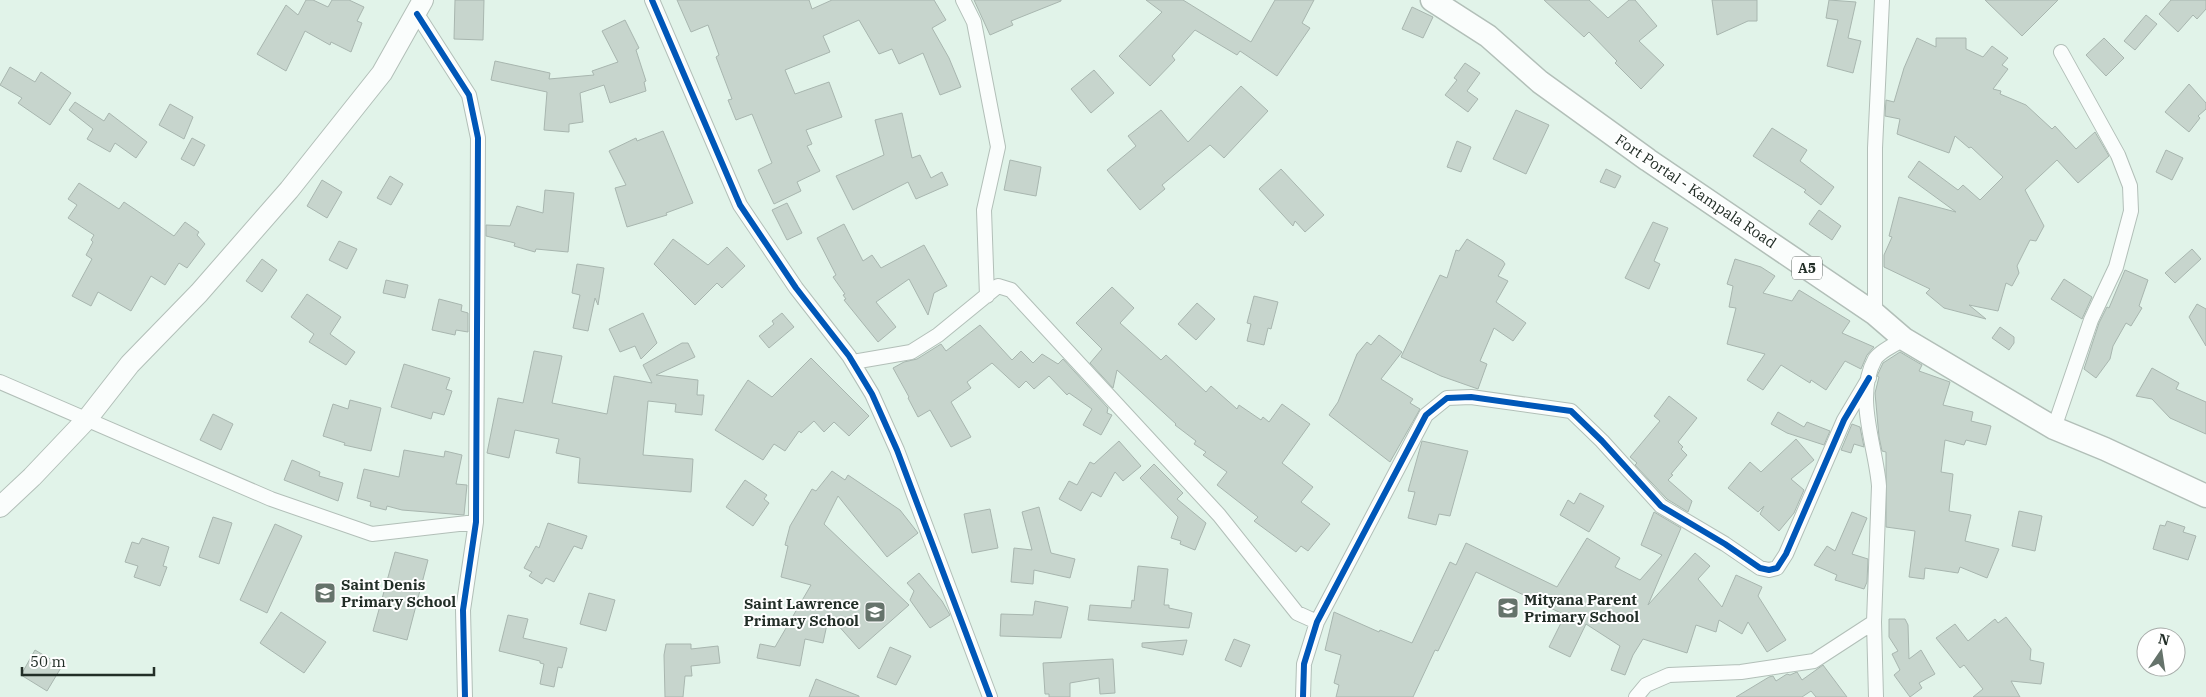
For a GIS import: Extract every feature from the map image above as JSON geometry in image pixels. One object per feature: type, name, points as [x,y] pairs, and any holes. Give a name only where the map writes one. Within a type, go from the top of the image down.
[{"type":"main road","name":"Fort Portal - Kampala Road","points":[[1432,0],[1488,36],[1540,82],[1648,160],[1875,314],[1904,339],[2054,428],[2105,448],[2206,496]]},
{"type":"street","points":[[652,0],[740,205],[796,288],[853,362],[872,394],[897,450],[990,697]]},
{"type":"street","points":[[963,0],[974,22],[998,147],[984,210],[987,296]]},
{"type":"street","points":[[1875,314],[1875,148],[1882,0]]},
{"type":"street","points":[[0,507],[32,477],[87,419],[130,364],[200,293],[289,190],[382,73],[420,7]]},
{"type":"street","points":[[420,7],[469,95],[478,138],[476,522],[463,610],[465,697]]},
{"type":"street","points":[[2054,428],[2091,320],[2116,267],[2131,211],[2130,186],[2118,156],[2062,52]]},
{"type":"street","points":[[853,362],[911,352],[938,335],[998,286],[1011,290],[1219,515],[1297,612],[1317,622]]},
{"type":"street","points":[[1303,697],[1304,664],[1317,622],[1426,415],[1447,398],[1471,397],[1572,411],[1661,506],[1725,544],[1760,568],[1769,570],[1777,568],[1786,554],[1844,420],[1869,378],[1876,357],[1904,339]]},
{"type":"street","points":[[1869,378],[1867,423],[1877,464],[1880,486],[1874,622],[1876,697]]},
{"type":"street","points":[[0,382],[271,498],[372,534],[476,522]]},
{"type":"street","points":[[1636,697],[1646,685],[1669,675],[1741,672],[1814,661],[1874,622]]},
{"type":"building","points":[[306,0],[313,0],[328,7],[332,0],[349,0],[364,7],[357,21],[362,23],[351,52],[331,42],[330,45],[305,31],[286,71],[257,54],[286,5],[298,15]]},
{"type":"building","points":[[455,0],[484,0],[483,40],[454,39]]},
{"type":"building","points":[[677,0],[809,0],[812,9],[832,0],[934,0],[946,20],[932,28],[949,58],[961,87],[940,95],[923,53],[899,64],[892,49],[879,54],[859,20],[823,36],[830,52],[785,70],[795,94],[829,82],[842,117],[806,130],[812,144],[807,146],[820,171],[797,182],[801,191],[774,204],[758,170],[772,163],[752,114],[736,120],[728,100],[732,99],[716,57],[719,55],[708,25],[691,32]]},
{"type":"building","points":[[974,0],[1061,1],[1011,21],[1013,25],[990,35]]},
{"type":"building","points":[[1146,0],[1183,0],[1251,42],[1275,0],[1314,0],[1302,23],[1310,28],[1277,76],[1240,51],[1237,55],[1195,30],[1172,56],[1175,60],[1150,86],[1119,56],[1162,12]]},
{"type":"building","points":[[1544,0],[1589,0],[1608,18],[1629,0],[1635,0],[1657,26],[1639,41],[1664,65],[1641,89],[1615,63],[1617,61],[1589,32],[1584,37]]},
{"type":"building","points":[[1712,0],[1757,0],[1757,21],[1748,21],[1717,35]]},
{"type":"building","points":[[1829,0],[1856,2],[1848,38],[1861,41],[1853,73],[1827,66],[1838,20],[1826,18]]},
{"type":"building","points":[[1985,0],[2058,0],[2022,36]]},
{"type":"building","points":[[2171,0],[2206,0],[2206,9],[2197,19],[2193,15],[2178,32],[2159,14]]},
{"type":"building","points":[[1412,7],[1433,17],[1423,38],[1402,29]]},
{"type":"building","points":[[2146,15],[2157,24],[2135,50],[2124,41]]},
{"type":"building","points":[[625,20],[639,48],[636,50],[646,81],[644,82],[646,91],[610,103],[604,85],[580,93],[583,122],[569,124],[569,132],[544,130],[547,92],[491,80],[495,61],[550,73],[549,79],[594,75],[592,71],[618,62],[602,31]]},
{"type":"building","points":[[1917,38],[1936,47],[1936,38],[1966,38],[1966,49],[1983,57],[1992,46],[2008,58],[2002,65],[2008,69],[1993,89],[2001,91],[2000,94],[2026,105],[2052,129],[2055,126],[2076,149],[2095,132],[2109,156],[2078,183],[2057,160],[2025,190],[2044,226],[2036,241],[2030,240],[2017,266],[2019,273],[2012,286],[2006,283],[1998,311],[1969,305],[1986,319],[1944,308],[1926,293],[1930,289],[1884,267],[1884,255],[1892,237],[1889,236],[1899,197],[1956,212],[1908,177],[1919,161],[1958,190],[1963,185],[1980,200],[2003,177],[1971,147],[1969,148],[1955,136],[1949,153],[1897,134],[1900,119],[1885,116],[1886,100],[1894,102],[1904,68]]},
{"type":"building","points":[[2104,38],[2124,58],[2106,76],[2086,55]]},
{"type":"building","points":[[1465,63],[1480,73],[1467,91],[1478,99],[1468,112],[1445,95],[1457,80],[1454,78]]},
{"type":"building","points":[[10,67],[35,82],[41,72],[71,93],[50,125],[18,103],[22,98],[0,85]]},
{"type":"building","points":[[1094,70],[1114,93],[1091,113],[1071,89]]},
{"type":"building","points":[[2189,84],[2206,103],[2206,109],[2198,116],[2200,118],[2189,132],[2165,112]]},
{"type":"building","points":[[1241,86],[1268,111],[1224,158],[1210,145],[1162,185],[1165,189],[1140,210],[1107,170],[1136,146],[1128,136],[1161,110],[1188,142]]},
{"type":"building","points":[[75,102],[104,121],[109,113],[147,142],[136,158],[115,143],[110,152],[87,139],[93,129],[69,110]]},
{"type":"building","points":[[170,104],[193,117],[184,139],[159,125]]},
{"type":"building","points":[[1516,110],[1549,125],[1526,174],[1493,159]]},
{"type":"building","points":[[902,113],[912,158],[920,155],[931,178],[942,172],[948,185],[916,199],[908,182],[853,210],[836,176],[884,155],[875,120]]},
{"type":"building","points":[[1772,128],[1807,150],[1800,161],[1834,187],[1821,205],[1804,192],[1806,190],[1753,156]]},
{"type":"building","points":[[663,131],[693,203],[666,213],[667,215],[627,227],[615,188],[626,185],[609,151],[636,138],[637,141]]},
{"type":"building","points":[[192,138],[205,145],[194,166],[181,159]]},
{"type":"building","points":[[1457,141],[1471,147],[1461,172],[1447,167]]},
{"type":"building","points":[[2166,150],[2183,158],[2172,180],[2156,172]]},
{"type":"building","points":[[1010,160],[1041,167],[1036,196],[1004,190]]},
{"type":"building","points":[[1281,169],[1324,215],[1305,232],[1295,221],[1293,226],[1259,189]]},
{"type":"building","points":[[1606,169],[1621,176],[1615,188],[1600,182]]},
{"type":"building","points":[[390,176],[403,184],[391,205],[377,198]]},
{"type":"building","points":[[322,180],[342,192],[327,218],[307,206]]},
{"type":"building","points":[[79,183],[119,209],[124,202],[174,236],[185,222],[199,232],[197,235],[205,244],[187,268],[179,263],[165,285],[151,276],[131,311],[98,292],[91,306],[72,296],[92,259],[86,255],[93,242],[91,240],[94,235],[68,218],[77,205],[68,199]]},
{"type":"building","points":[[545,190],[574,193],[568,252],[536,249],[535,252],[514,246],[515,243],[486,236],[486,225],[510,226],[517,206],[543,213]]},
{"type":"building","points":[[787,203],[802,233],[787,240],[772,210]]},
{"type":"building","points":[[1819,210],[1841,226],[1832,240],[1809,224]]},
{"type":"building","points":[[1653,222],[1668,228],[1654,261],[1660,264],[1649,289],[1625,278]]},
{"type":"building","points":[[844,224],[863,261],[872,255],[881,268],[924,245],[947,286],[934,293],[928,315],[909,279],[876,302],[896,327],[878,342],[844,300],[846,299],[843,295],[845,294],[833,277],[836,275],[817,238]]},
{"type":"building","points":[[673,239],[708,265],[727,247],[745,266],[722,288],[717,283],[695,305],[654,264]]},
{"type":"building","points":[[1467,239],[1503,261],[1505,264],[1498,276],[1508,281],[1496,302],[1526,323],[1513,341],[1494,328],[1480,361],[1487,364],[1478,389],[1441,376],[1401,357],[1440,275],[1447,278],[1456,250],[1459,251]]},
{"type":"building","points":[[339,241],[357,249],[347,269],[329,260]]},
{"type":"building","points":[[2192,249],[2201,259],[2175,283],[2165,273]]},
{"type":"building","points":[[262,259],[277,270],[262,292],[246,281]]},
{"type":"building","points":[[1735,259],[1761,267],[1775,276],[1763,293],[1792,301],[1799,290],[1850,321],[1842,333],[1874,347],[1867,355],[1861,369],[1845,361],[1826,390],[1811,380],[1810,383],[1781,365],[1763,390],[1747,380],[1765,354],[1727,344],[1736,308],[1729,307],[1733,286],[1727,284]]},
{"type":"building","points":[[577,264],[604,268],[598,305],[595,298],[588,331],[573,328],[580,295],[572,293]]},
{"type":"building","points":[[2125,270],[2148,280],[2139,306],[2142,308],[2131,326],[2126,323],[2113,346],[2110,359],[2096,378],[2084,369],[2099,323],[2107,307],[2109,308]]},
{"type":"building","points":[[2064,279],[2092,297],[2082,319],[2051,299]]},
{"type":"building","points":[[386,280],[408,285],[405,298],[383,293]]},
{"type":"building","points":[[1112,287],[1134,308],[1120,323],[1161,360],[1166,355],[1206,392],[1211,386],[1237,409],[1239,405],[1261,420],[1263,417],[1269,422],[1282,404],[1310,424],[1282,463],[1313,487],[1301,502],[1330,524],[1308,551],[1301,546],[1296,552],[1254,521],[1258,517],[1217,485],[1227,472],[1203,455],[1206,452],[1194,444],[1196,441],[1175,425],[1117,370],[1113,388],[1090,363],[1102,349],[1076,323]]},
{"type":"building","points":[[307,294],[341,317],[330,334],[355,352],[346,365],[309,342],[314,334],[291,317]]},
{"type":"building","points":[[1254,296],[1278,302],[1271,329],[1268,328],[1264,345],[1247,341],[1251,324],[1247,323]]},
{"type":"building","points":[[439,299],[462,305],[461,311],[468,313],[468,332],[456,330],[455,335],[432,330]]},
{"type":"building","points":[[1197,303],[1215,319],[1196,340],[1178,324]]},
{"type":"building","points":[[2197,304],[2206,309],[2206,346],[2189,317]]},
{"type":"building","points":[[643,313],[657,343],[641,359],[635,346],[620,352],[609,329]]},
{"type":"building","points":[[782,313],[794,327],[769,348],[759,336],[774,324],[772,321]]},
{"type":"building","points":[[980,325],[1012,360],[1021,351],[1033,363],[1042,354],[1058,364],[1063,359],[1108,408],[1107,413],[1112,415],[1101,435],[1083,425],[1092,409],[1069,393],[1067,395],[1049,376],[1034,389],[1026,381],[1019,388],[992,363],[967,382],[971,388],[951,402],[971,437],[951,447],[930,410],[918,417],[893,368],[904,362],[917,359],[941,344],[946,351]]},
{"type":"building","points":[[2000,327],[2014,337],[2014,343],[2009,350],[1992,338]]},
{"type":"building","points":[[1379,335],[1402,352],[1381,379],[1413,399],[1410,403],[1420,409],[1390,462],[1329,415],[1338,402],[1357,354],[1367,342],[1371,345]]},
{"type":"building","points":[[682,343],[688,343],[695,357],[656,375],[698,380],[697,395],[704,395],[702,415],[675,412],[676,404],[648,401],[643,455],[693,459],[691,492],[578,483],[580,458],[556,453],[559,439],[515,430],[509,458],[487,453],[498,398],[523,403],[534,351],[562,356],[552,403],[607,414],[614,376],[652,383],[643,365]]},
{"type":"building","points":[[1900,352],[1922,365],[1919,371],[1950,382],[1943,405],[1973,412],[1971,421],[1991,426],[1986,445],[1966,440],[1964,445],[1945,440],[1941,472],[1953,474],[1949,511],[1971,515],[1965,541],[1999,549],[1987,578],[1960,567],[1958,573],[1925,568],[1924,579],[1909,577],[1915,531],[1886,527],[1886,452],[1882,451],[1879,437],[1875,393],[1879,377],[1877,376],[1883,363]]},
{"type":"building","points":[[811,358],[869,416],[849,436],[834,422],[824,432],[814,421],[801,433],[799,431],[785,451],[774,444],[763,460],[715,430],[748,380],[772,397]]},
{"type":"building","points":[[404,364],[450,378],[446,389],[452,391],[444,415],[433,412],[431,419],[391,407]]},
{"type":"building","points":[[2152,368],[2179,383],[2176,389],[2206,402],[2206,434],[2170,418],[2152,399],[2136,396]]},
{"type":"building","points":[[1669,396],[1697,418],[1678,442],[1683,447],[1681,449],[1687,455],[1668,480],[1692,501],[1688,512],[1667,499],[1635,465],[1637,463],[1630,457],[1660,421],[1654,416]]},
{"type":"building","points":[[350,400],[381,408],[371,451],[344,445],[345,443],[323,436],[333,404],[348,409]]},
{"type":"building","points":[[1778,412],[1804,427],[1807,422],[1830,431],[1824,445],[1787,433],[1771,424]]},
{"type":"building","points":[[213,414],[233,424],[221,450],[200,440]]},
{"type":"building","points":[[1852,424],[1860,427],[1864,447],[1854,444],[1851,453],[1841,450]]},
{"type":"building","points":[[1796,439],[1814,460],[1791,479],[1804,490],[1794,513],[1779,531],[1760,514],[1764,506],[1758,512],[1728,488],[1750,462],[1761,472]]},
{"type":"building","points":[[1119,441],[1141,466],[1123,481],[1115,472],[1101,497],[1092,492],[1081,511],[1059,499],[1069,481],[1077,485],[1090,462],[1094,464]]},
{"type":"building","points":[[1422,441],[1468,451],[1450,516],[1439,514],[1436,525],[1408,518],[1415,492],[1408,491]]},
{"type":"building","points":[[404,450],[444,457],[445,451],[462,455],[456,484],[467,485],[464,515],[402,510],[387,506],[386,510],[370,506],[371,502],[357,498],[364,469],[399,477]]},
{"type":"building","points":[[292,460],[320,472],[319,476],[343,483],[338,501],[284,480]]},
{"type":"building","points":[[1154,464],[1183,493],[1177,499],[1206,523],[1195,550],[1180,544],[1181,541],[1171,538],[1178,517],[1140,478]]},
{"type":"building","points":[[832,471],[845,480],[848,475],[900,510],[918,533],[887,557],[838,496],[824,524],[909,605],[859,649],[829,615],[823,643],[805,639],[800,666],[757,658],[760,644],[775,647],[811,585],[781,577],[788,546],[785,545],[790,526],[812,489],[816,491]]},
{"type":"building","points":[[745,480],[767,495],[764,499],[769,503],[753,526],[726,507]]},
{"type":"building","points":[[1580,493],[1604,506],[1589,532],[1560,515],[1568,500],[1574,504]]},
{"type":"building","points":[[1039,507],[1051,553],[1075,559],[1070,578],[1034,570],[1033,584],[1011,582],[1014,548],[1032,550],[1022,512]]},
{"type":"building","points":[[990,509],[998,548],[972,553],[964,514]]},
{"type":"building","points":[[2019,511],[2042,516],[2035,551],[2012,546]]},
{"type":"building","points":[[1654,512],[1681,528],[1648,605],[1695,553],[1710,566],[1698,579],[1722,607],[1736,575],[1762,587],[1758,596],[1786,640],[1767,652],[1748,622],[1742,634],[1719,620],[1716,632],[1696,625],[1687,653],[1643,639],[1633,655],[1625,675],[1611,670],[1620,646],[1586,624],[1570,657],[1549,647],[1565,615],[1476,572],[1438,651],[1435,650],[1413,697],[1336,697],[1339,685],[1334,683],[1341,655],[1325,650],[1334,612],[1379,632],[1380,630],[1412,643],[1450,562],[1456,565],[1466,543],[1557,587],[1587,538],[1620,558],[1615,567],[1640,580],[1662,555],[1641,545]]},
{"type":"building","points":[[1852,512],[1867,518],[1852,554],[1868,559],[1867,582],[1864,589],[1835,580],[1837,575],[1814,565],[1827,546],[1835,551]]},
{"type":"building","points":[[213,517],[232,523],[219,564],[199,557]]},
{"type":"building","points":[[2167,521],[2185,527],[2183,532],[2196,536],[2188,560],[2153,549],[2160,525],[2165,526]]},
{"type":"building","points":[[548,523],[587,536],[582,549],[574,546],[554,582],[546,578],[542,584],[529,576],[532,572],[524,568],[536,546],[539,548]]},
{"type":"building","points":[[275,524],[302,536],[267,613],[240,600]]},
{"type":"building","points":[[142,538],[169,547],[163,566],[167,567],[160,586],[134,577],[138,566],[125,562],[132,542],[139,544]]},
{"type":"building","points":[[395,552],[428,560],[407,640],[373,631]]},
{"type":"building","points":[[1138,566],[1168,569],[1164,605],[1169,605],[1169,608],[1192,613],[1189,628],[1088,620],[1090,605],[1131,608],[1132,600],[1134,601]]},
{"type":"building","points":[[919,573],[942,601],[950,615],[930,628],[910,600],[914,591],[907,583]]},
{"type":"building","points":[[589,593],[615,600],[606,631],[580,624]]},
{"type":"building","points":[[1035,601],[1068,607],[1061,638],[1000,636],[1001,614],[1033,615]]},
{"type":"building","points":[[281,612],[326,642],[304,673],[260,643]]},
{"type":"building","points":[[508,615],[528,619],[523,638],[567,648],[562,668],[558,667],[554,687],[540,684],[544,664],[540,663],[540,661],[499,651]]},
{"type":"building","points":[[2006,617],[2031,649],[2030,660],[2044,663],[2041,684],[2011,681],[2020,697],[1973,697],[1983,689],[1964,665],[1960,668],[1936,638],[1955,624],[1968,641],[1995,619],[1998,623]]},
{"type":"building","points":[[1889,619],[1905,619],[1908,625],[1909,659],[1921,650],[1935,674],[1919,683],[1922,688],[1910,697],[1894,675],[1900,670],[1892,654],[1898,651],[1889,637]]},
{"type":"building","points":[[1234,639],[1250,645],[1241,667],[1225,660]]},
{"type":"building","points":[[1187,640],[1183,655],[1142,647],[1142,643]]},
{"type":"building","points":[[666,644],[691,644],[691,649],[718,646],[720,663],[691,666],[692,676],[685,676],[683,697],[665,697],[664,655]]},
{"type":"building","points":[[890,647],[911,656],[896,685],[877,677]]},
{"type":"building","points":[[35,650],[62,666],[47,691],[21,675]]},
{"type":"building","points":[[1113,659],[1115,693],[1100,694],[1099,678],[1070,683],[1070,697],[1049,697],[1049,694],[1045,694],[1043,663]]},
{"type":"building","points":[[1823,665],[1847,697],[1816,697],[1811,691],[1802,697],[1736,697],[1769,677],[1773,676],[1776,681],[1787,674],[1790,675],[1797,672],[1802,680]]},
{"type":"building","points":[[816,679],[859,696],[859,697],[809,697]]},
{"type":"cycle path","points":[[652,0],[740,205],[796,288],[849,356],[872,394],[897,450],[990,697]]},
{"type":"cycle path","points":[[417,14],[469,95],[478,138],[476,522],[463,610],[465,697]]},
{"type":"cycle path","points":[[1303,697],[1304,664],[1317,622],[1426,415],[1447,398],[1471,397],[1571,411],[1602,441],[1661,506],[1725,544],[1760,568],[1769,570],[1777,568],[1786,554],[1844,420],[1869,378]]},
{"type":"place","name":"Saint Denis Primary School","points":[[325,593]]},
{"type":"place","name":"Mityana Parent Primary School","points":[[1508,608]]},
{"type":"place","name":"Saint Lawrence Primary School","points":[[875,612]]}]
